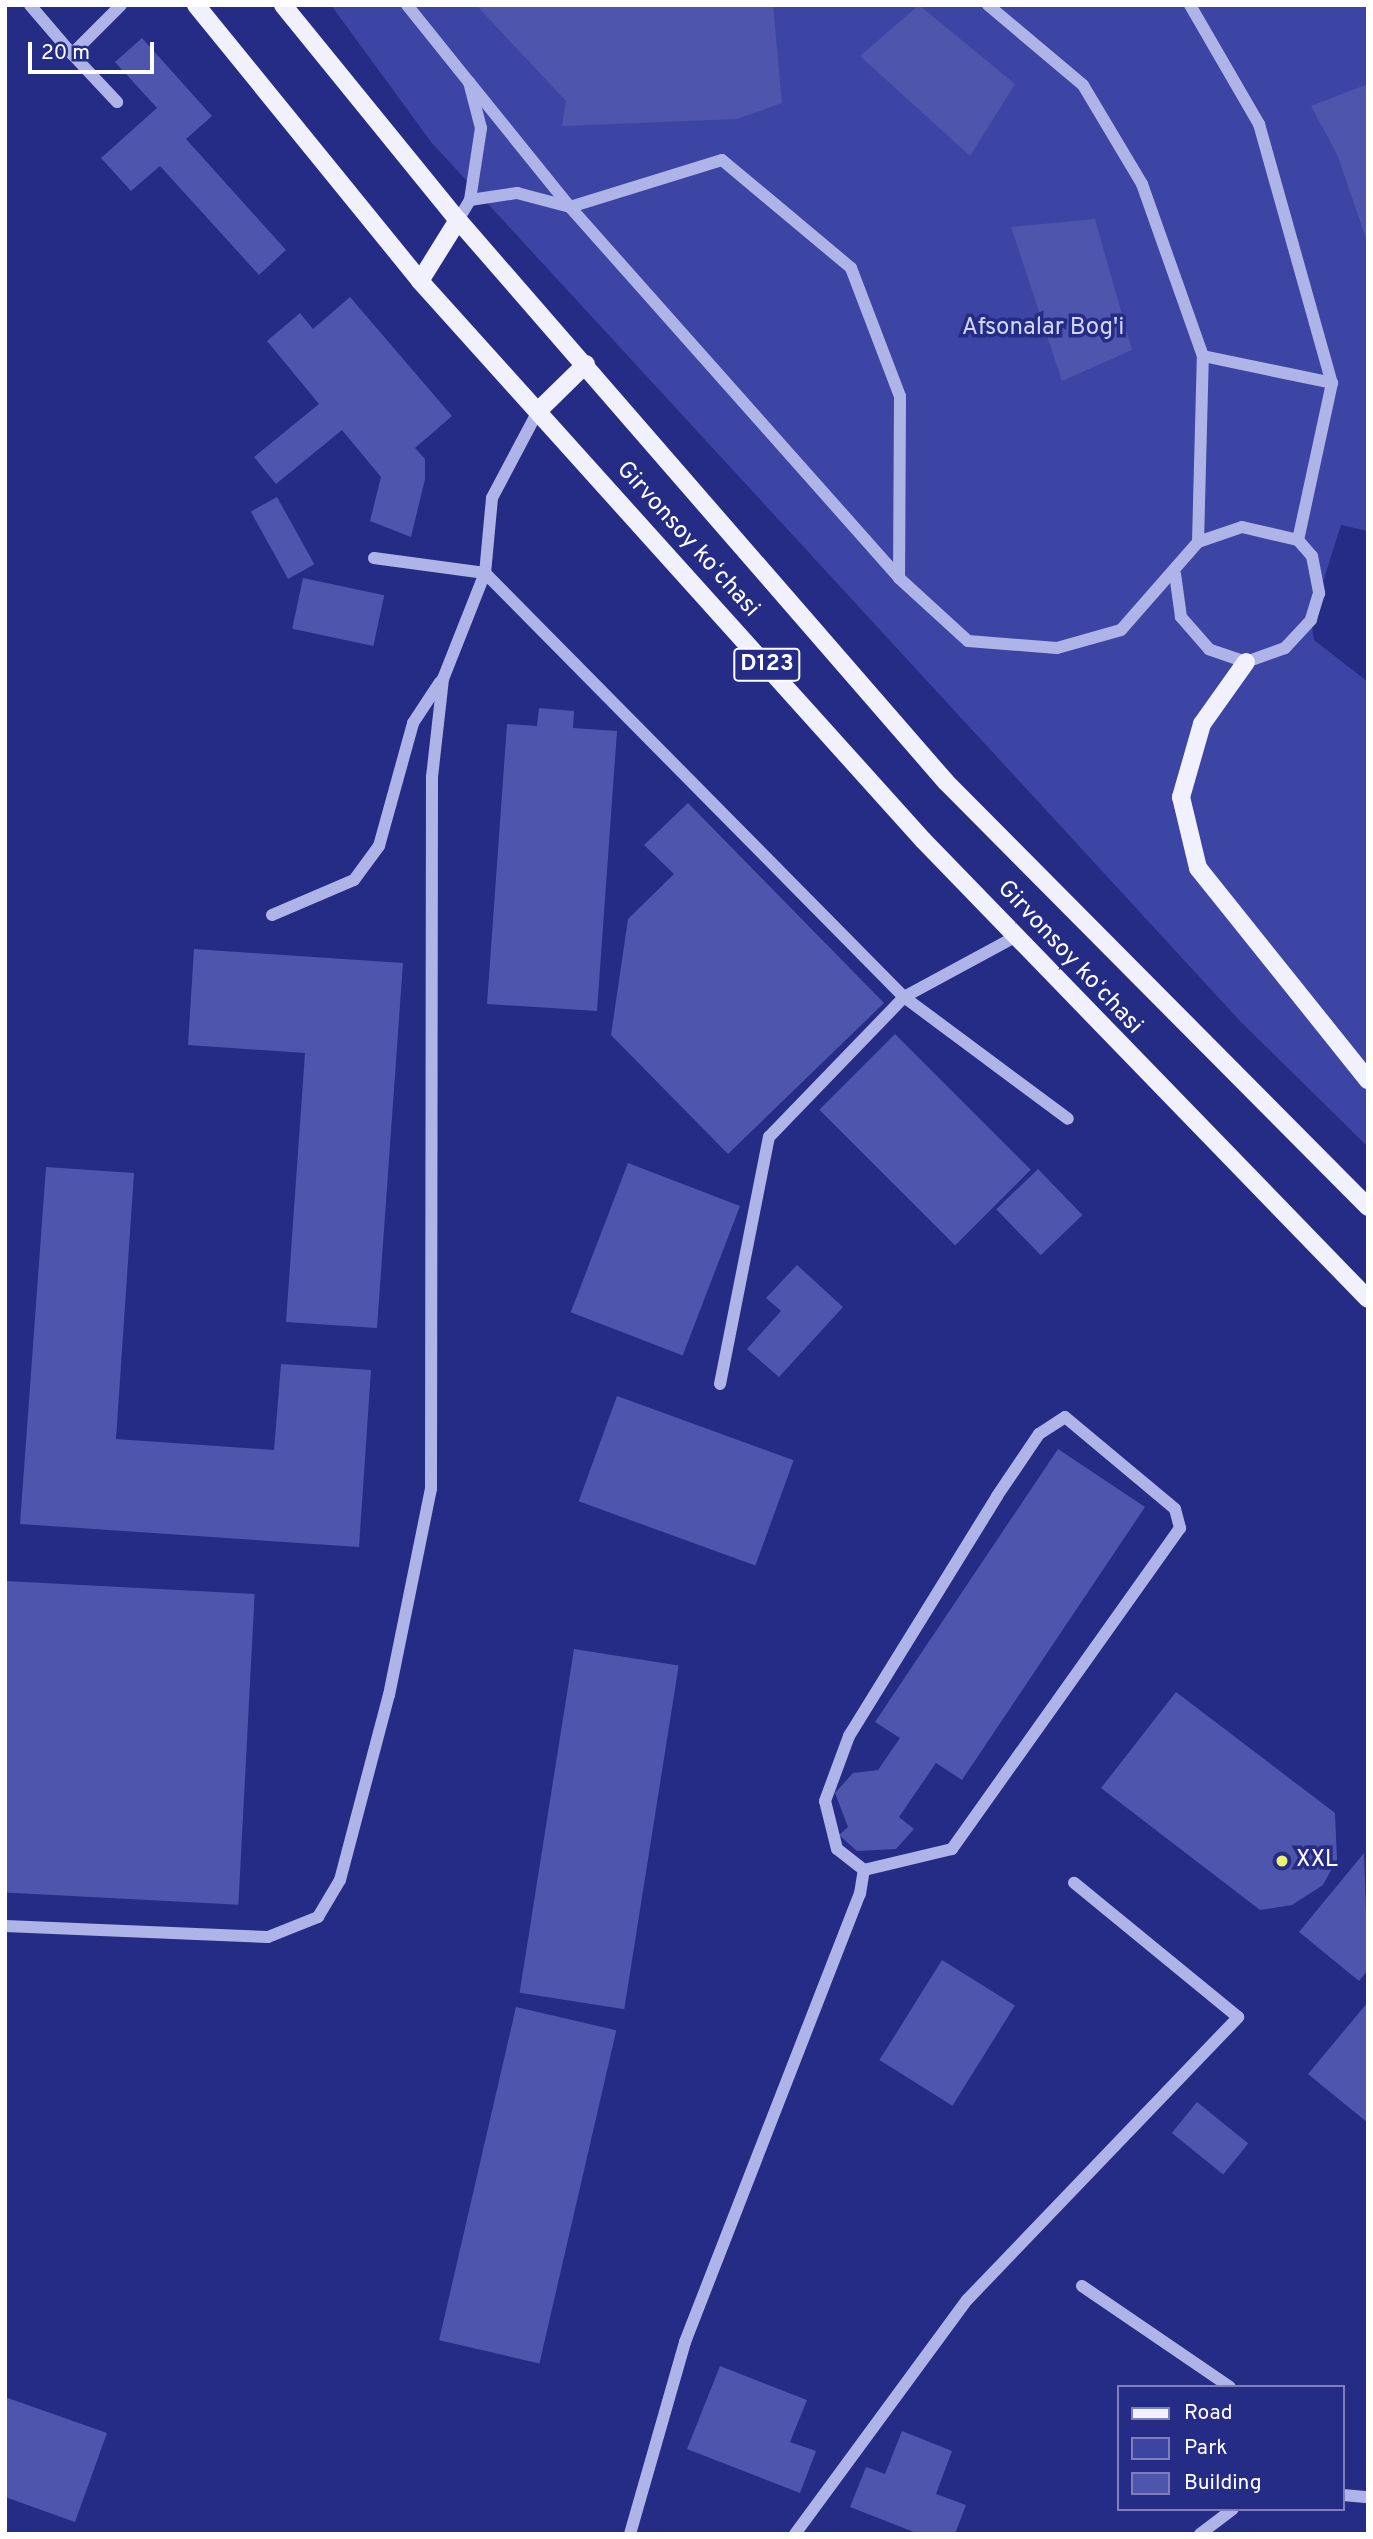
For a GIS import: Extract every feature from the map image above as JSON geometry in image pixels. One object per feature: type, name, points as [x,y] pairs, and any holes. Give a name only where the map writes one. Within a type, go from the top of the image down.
[{"type":"main road","name":"Girvonsoy koʻchasi","points":[[196,5],[420,281],[1015,937],[1368,1299]]},
{"type":"main road","name":"Girvonsoy koʻchasi","points":[[283,5],[458,220],[586,364],[946,782],[1368,1207]]},
{"type":"main road","points":[[420,281],[458,220]]},
{"type":"main road","points":[[538,411],[586,364]]},
{"type":"main road","points":[[1246,662],[1202,724],[1181,797],[1198,868],[1368,1080]]},
{"type":"lane","points":[[30,5],[117,102]]},
{"type":"lane","points":[[72,54],[121,5]]},
{"type":"lane","points":[[407,5],[570,207],[899,578],[968,641],[1057,648],[1121,630],[1175,574],[1198,542],[1203,356],[1142,184],[1083,85],[988,5]]},
{"type":"lane","points":[[1190,5],[1259,124],[1332,383],[1298,540]]},
{"type":"lane","points":[[458,220],[470,200],[481,128],[469,82]]},
{"type":"lane","points":[[470,200],[517,193],[570,207],[722,160],[851,268],[900,396],[899,578]]},
{"type":"lane","points":[[1203,356],[1332,383]]},
{"type":"lane","points":[[272,915],[354,880],[373,854],[414,723],[443,679],[485,573],[492,498],[538,411]]},
{"type":"lane","points":[[1175,574],[1181,617],[1209,649],[1246,662],[1285,648],[1311,620],[1319,593],[1312,556],[1298,540],[1242,527],[1198,542]]},
{"type":"lane","points":[[373,558],[485,573],[904,997],[1068,1119]]},
{"type":"lane","points":[[5,1926],[268,1937],[318,1917],[340,1880],[389,1695],[431,1489],[432,777],[443,679]]},
{"type":"lane","points":[[720,1384],[769,1137],[904,997],[1015,937]]},
{"type":"lane","points":[[1065,1417],[1175,1510],[1180,1528],[952,1849],[864,1870],[837,1849],[825,1801],[849,1736],[1018,1465],[1039,1434],[1065,1417]]},
{"type":"lane","points":[[630,2534],[685,2342],[860,1894],[864,1870]]},
{"type":"lane","points":[[794,2534],[967,2300],[1238,2017],[1074,1883]]},
{"type":"lane","points":[[1082,2286],[1227,2385]]},
{"type":"lane","points":[[1345,2495],[1368,2497]]},
{"type":"lane","points":[[1200,2534],[1230,2511]]},
{"type":"green space","name":"Afsonalar Bog'i","points":[[331,5],[1368,5],[1368,531],[1341,525],[1311,620],[1314,640],[1368,682],[1368,1147],[1240,1021],[431,142]]},
{"type":"building","points":[[476,5],[773,5],[782,103],[737,119],[562,126],[566,101]]},
{"type":"building","points":[[919,5],[1015,84],[970,156],[860,56]]},
{"type":"building","points":[[142,38],[212,116],[186,139],[286,250],[259,275],[160,166],[131,191],[101,158],[157,108],[115,62]]},
{"type":"building","points":[[1368,84],[1366,238],[1337,154],[1311,106]]},
{"type":"building","points":[[1095,219],[1132,350],[1062,381],[1011,227]]},
{"type":"building","points":[[350,297],[452,416],[415,448],[425,459],[425,479],[411,537],[370,521],[381,477],[342,430],[276,484],[254,457],[319,404],[267,341],[300,313],[313,329]]},
{"type":"building","points":[[277,497],[314,564],[288,579],[251,512]]},
{"type":"building","points":[[303,578],[384,595],[373,646],[292,629]]},
{"type":"building","points":[[539,708],[574,711],[573,728],[617,731],[597,1011],[487,1004],[507,724],[537,726]]},
{"type":"building","points":[[688,803],[884,1003],[728,1154],[611,1035],[628,919],[674,874],[644,845]]},
{"type":"building","points":[[194,949],[403,963],[377,1328],[286,1322],[305,1053],[188,1045]]},
{"type":"building","points":[[895,1034],[1031,1170],[955,1245],[819,1110]]},
{"type":"building","points":[[628,1163],[740,1206],[683,1355],[571,1312]]},
{"type":"building","points":[[46,1167],[134,1173],[116,1439],[274,1450],[281,1364],[371,1370],[359,1547],[20,1524]]},
{"type":"building","points":[[1038,1169],[1082,1215],[1041,1255],[996,1209]]},
{"type":"building","points":[[797,1265],[843,1307],[779,1377],[747,1349],[781,1311],[766,1298]]},
{"type":"building","points":[[617,1396],[794,1460],[755,1566],[579,1501]]},
{"type":"building","points":[[1058,1449],[1145,1507],[962,1780],[936,1763],[899,1817],[914,1829],[896,1849],[857,1851],[839,1835],[848,1827],[835,1793],[853,1773],[878,1770],[900,1738],[875,1722]]},
{"type":"building","points":[[5,1581],[255,1594],[238,1905],[5,1892]]},
{"type":"building","points":[[574,1649],[679,1666],[624,2009],[520,1993]]},
{"type":"building","points":[[1176,1692],[1335,1813],[1337,1859],[1323,1885],[1292,1905],[1260,1910],[1101,1788]]},
{"type":"building","points":[[1364,1853],[1368,1970],[1359,1981],[1299,1932]]},
{"type":"building","points":[[942,1960],[1015,2006],[952,2106],[879,2060]]},
{"type":"building","points":[[1368,2002],[1368,2123],[1308,2074]]},
{"type":"building","points":[[516,2007],[616,2030],[539,2363],[439,2340]]},
{"type":"building","points":[[1197,2102],[1248,2144],[1223,2175],[1172,2133]]},
{"type":"building","points":[[720,2366],[807,2400],[790,2442],[816,2451],[800,2493],[687,2449]]},
{"type":"building","points":[[5,2397],[107,2433],[75,2522],[5,2497]]},
{"type":"building","points":[[902,2431],[952,2451],[936,2494],[966,2505],[955,2534],[919,2534],[850,2507],[866,2467],[885,2474]]},
{"type":"place","name":"XXL","points":[[1282,1861]]}]
